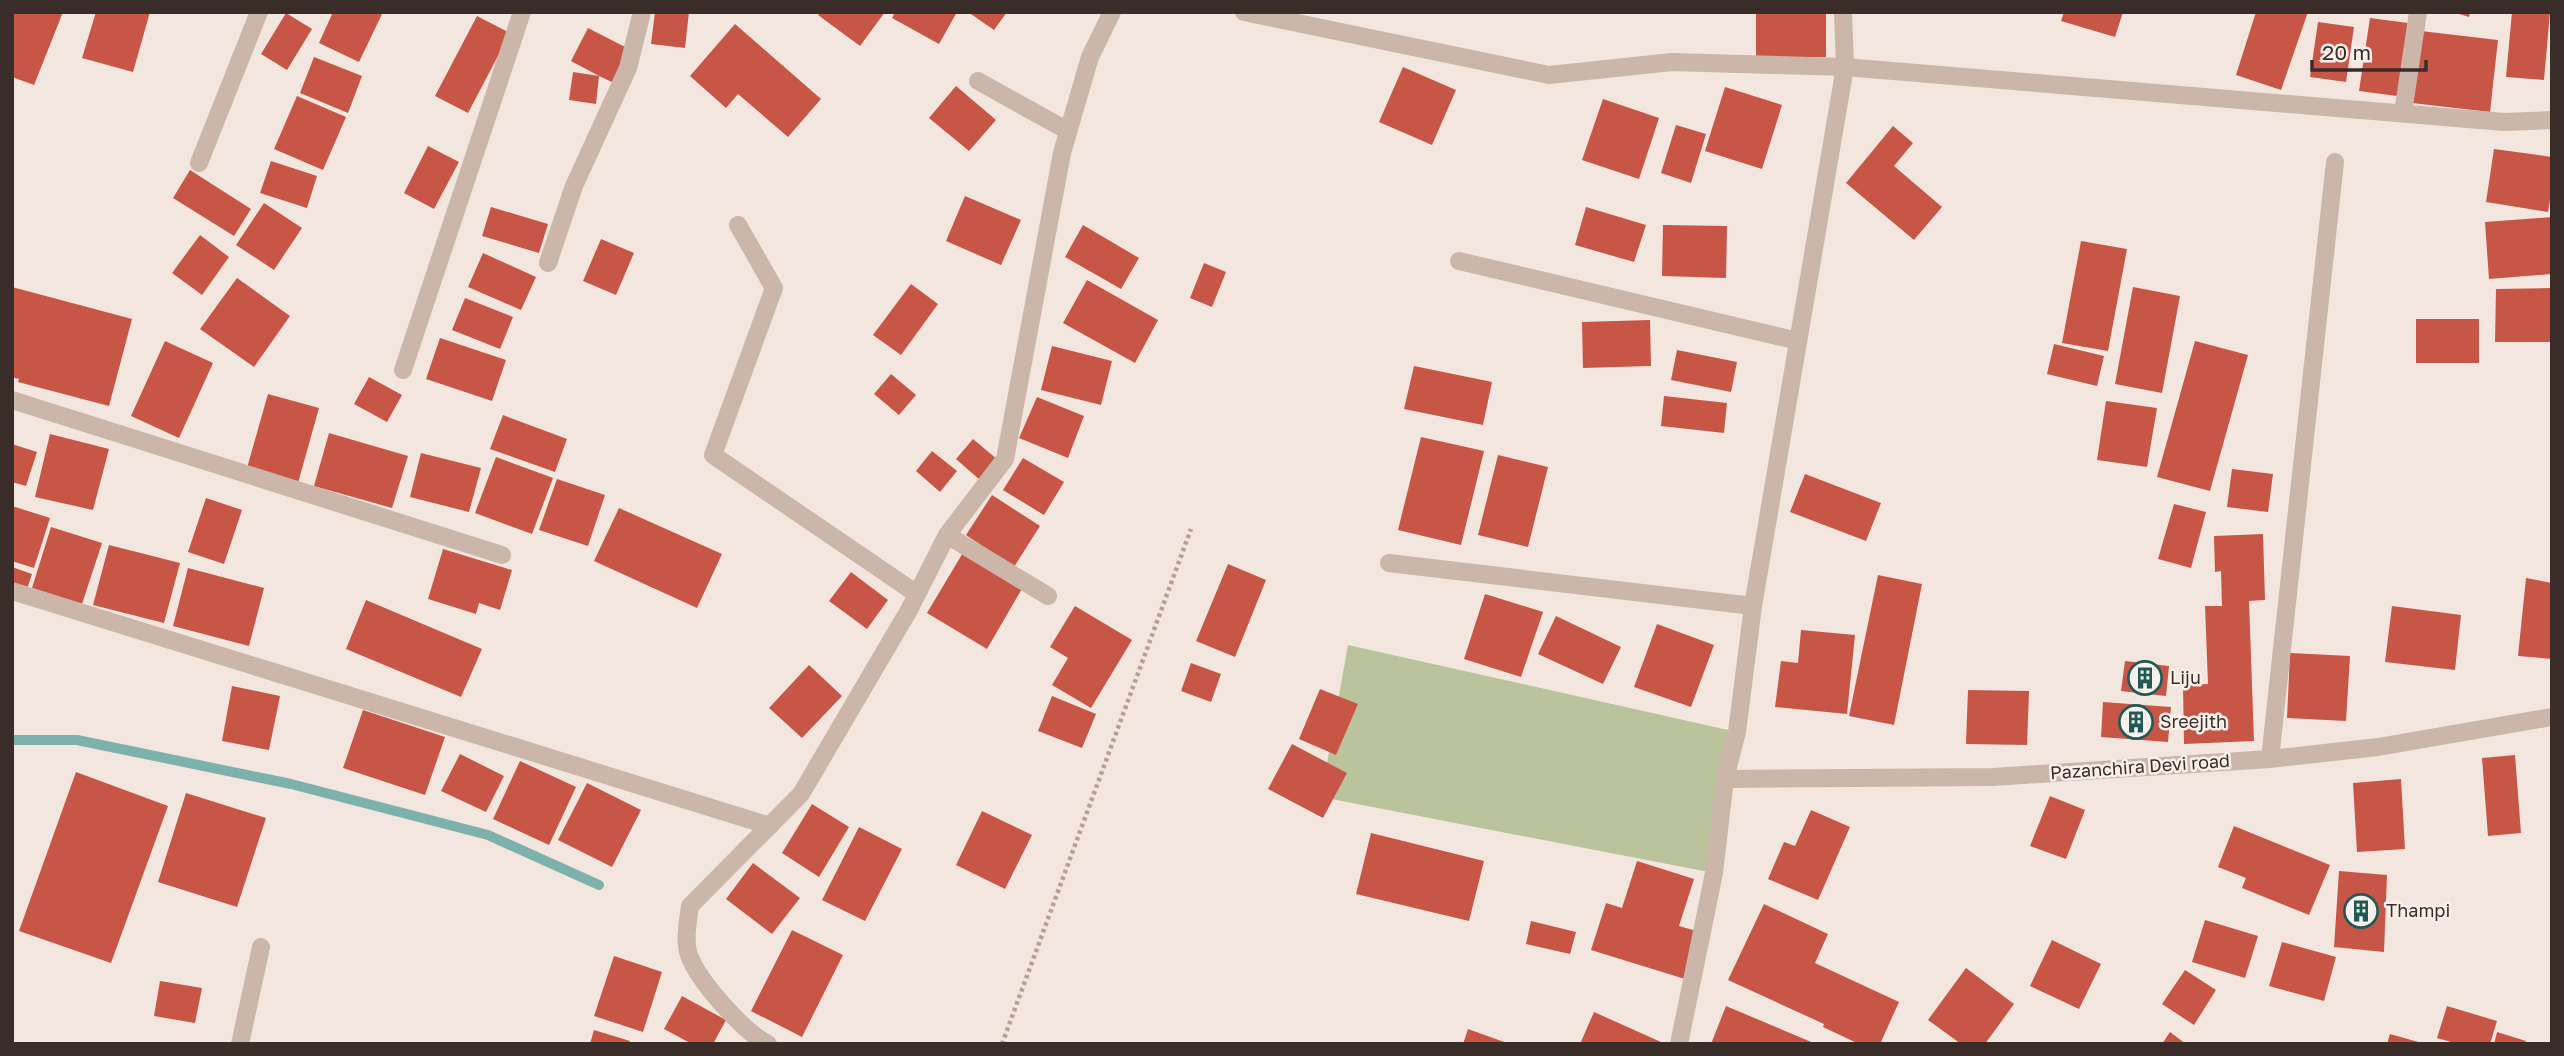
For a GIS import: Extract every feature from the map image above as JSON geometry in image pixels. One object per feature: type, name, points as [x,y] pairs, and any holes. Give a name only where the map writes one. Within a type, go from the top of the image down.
[{"type":"street","points":[[199,163],[258,12]]},
{"type":"street","points":[[403,370],[522,12]]},
{"type":"street","points":[[548,263],[574,186],[628,68],[642,12]]},
{"type":"street","points":[[768,1044],[758,1039],[715,997],[689,955],[687,923],[690,906],[801,794],[917,594],[947,535],[1005,459],[1068,131],[1090,57],[1112,12]]},
{"type":"street","points":[[1244,12],[1549,75],[1672,62],[1845,67],[2504,121],[2552,120]]},
{"type":"street","points":[[1679,1044],[1714,873],[1726,779],[1737,732],[1753,606],[1845,67],[1843,12]]},
{"type":"street","points":[[2403,113],[2418,12]]},
{"type":"street","points":[[978,81],[1068,131]]},
{"type":"street","points":[[2270,759],[2335,162]]},
{"type":"street","points":[[738,225],[774,288],[713,455],[917,594]]},
{"type":"street","points":[[1459,261],[1798,341]]},
{"type":"street","points":[[12,400],[502,555]]},
{"type":"street","points":[[947,535],[1048,596]]},
{"type":"street","points":[[1389,563],[1753,606]]},
{"type":"street","points":[[12,591],[770,826]]},
{"type":"street","name":"Pazanchira Devi road","points":[[1726,779],[1993,777],[2270,759],[2378,747],[2552,717]]},
{"type":"street","points":[[240,1044],[261,947]]},
{"type":"path","points":[[1002,1044],[1191,529]]},
{"type":"green space","points":[[1348,645],[1737,732],[1714,873],[1321,797]]},
{"type":"building","points":[[12,12],[63,12],[34,85],[12,77]]},
{"type":"building","points":[[96,12],[150,12],[133,72],[82,58]]},
{"type":"building","points":[[333,12],[383,12],[359,62],[319,43]]},
{"type":"building","points":[[655,12],[689,12],[685,48],[651,44]]},
{"type":"building","points":[[821,12],[885,12],[860,46],[818,15]]},
{"type":"building","points":[[895,12],[957,12],[939,44],[892,18]]},
{"type":"building","points":[[968,12],[1007,12],[994,30]]},
{"type":"building","points":[[1756,12],[1826,12],[1826,57],[1756,57]]},
{"type":"building","points":[[2064,12],[2123,12],[2115,37],[2061,21]]},
{"type":"building","points":[[2256,12],[2308,12],[2281,90],[2236,75]]},
{"type":"building","points":[[2453,12],[2470,12],[2469,17]]},
{"type":"building","points":[[2512,12],[2550,12],[2544,80],[2506,77]]},
{"type":"building","points":[[286,13],[312,29],[287,70],[261,54]]},
{"type":"building","points":[[477,16],[510,33],[468,113],[435,96]]},
{"type":"building","points":[[2370,18],[2408,23],[2397,96],[2359,91]]},
{"type":"building","points":[[2318,22],[2354,27],[2346,82],[2310,77]]},
{"type":"building","points":[[735,24],[821,99],[788,137],[738,94],[726,108],[690,76]]},
{"type":"building","points":[[588,28],[629,49],[612,82],[571,61]]},
{"type":"building","points":[[2421,31],[2498,40],[2490,112],[2412,103]]},
{"type":"building","points":[[314,57],[362,76],[348,113],[300,93]]},
{"type":"building","points":[[1403,67],[1456,90],[1432,145],[1379,122]]},
{"type":"building","points":[[573,72],[599,76],[596,104],[569,100]]},
{"type":"building","points":[[956,86],[996,120],[969,151],[929,118]]},
{"type":"building","points":[[1725,87],[1782,105],[1762,169],[1705,151]]},
{"type":"building","points":[[297,96],[346,117],[323,170],[274,149]]},
{"type":"building","points":[[1603,99],[1659,118],[1639,179],[1582,160]]},
{"type":"building","points":[[1676,125],[1706,134],[1691,183],[1661,173]]},
{"type":"building","points":[[1893,126],[1913,143],[1894,166],[1942,207],[1914,240],[1846,183]]},
{"type":"building","points":[[428,146],[459,162],[434,209],[404,193]]},
{"type":"building","points":[[2494,149],[2552,157],[2552,188],[2548,212],[2486,202]]},
{"type":"building","points":[[271,161],[317,176],[307,208],[260,193]]},
{"type":"building","points":[[190,170],[251,209],[234,236],[173,198]]},
{"type":"building","points":[[965,196],[1021,220],[1001,265],[946,241]]},
{"type":"building","points":[[264,203],[302,228],[274,270],[236,245]]},
{"type":"building","points":[[491,207],[548,224],[539,253],[482,236]]},
{"type":"building","points":[[1586,207],[1646,225],[1634,262],[1575,245]]},
{"type":"building","points":[[2552,217],[2552,274],[2489,279],[2485,222]]},
{"type":"building","points":[[1083,225],[1139,258],[1121,289],[1065,257]]},
{"type":"building","points":[[1663,225],[1727,226],[1726,278],[1662,276]]},
{"type":"building","points":[[200,235],[229,257],[202,295],[172,273]]},
{"type":"building","points":[[601,239],[634,253],[616,295],[583,281]]},
{"type":"building","points":[[2081,241],[2127,249],[2108,351],[2062,343]]},
{"type":"building","points":[[483,253],[536,277],[521,310],[468,287]]},
{"type":"building","points":[[1204,263],[1226,272],[1212,307],[1190,298]]},
{"type":"building","points":[[237,278],[290,316],[254,367],[200,329]]},
{"type":"building","points":[[1087,280],[1158,320],[1135,363],[1063,323]]},
{"type":"building","points":[[911,284],[938,304],[901,355],[873,335]]},
{"type":"building","points":[[12,287],[132,319],[109,406],[18,382],[19,379],[12,377]]},
{"type":"building","points":[[2133,287],[2180,296],[2162,393],[2115,384]]},
{"type":"building","points":[[2552,288],[2552,342],[2495,342],[2496,289]]},
{"type":"building","points":[[465,298],[513,317],[500,349],[452,330]]},
{"type":"building","points":[[2416,319],[2479,319],[2479,363],[2416,363]]},
{"type":"building","points":[[1650,320],[1651,366],[1583,368],[1582,322]]},
{"type":"building","points":[[440,338],[506,360],[492,401],[426,379]]},
{"type":"building","points":[[165,341],[213,363],[179,438],[131,416]]},
{"type":"building","points":[[2195,341],[2248,355],[2210,491],[2157,477]]},
{"type":"building","points":[[2054,344],[2104,356],[2097,386],[2047,374]]},
{"type":"building","points":[[1052,346],[1112,361],[1101,405],[1041,390]]},
{"type":"building","points":[[1677,350],[1737,362],[1731,392],[1671,380]]},
{"type":"building","points":[[1414,366],[1492,382],[1483,425],[1404,409]]},
{"type":"building","points":[[891,374],[916,395],[899,415],[874,394]]},
{"type":"building","points":[[369,377],[402,395],[387,422],[354,404]]},
{"type":"building","points":[[268,394],[319,408],[298,483],[247,468]]},
{"type":"building","points":[[1664,396],[1727,403],[1724,433],[1661,426]]},
{"type":"building","points":[[1037,397],[1084,416],[1068,458],[1019,438]]},
{"type":"building","points":[[2106,401],[2157,408],[2147,467],[2097,460]]},
{"type":"building","points":[[503,415],[567,439],[555,472],[490,449]]},
{"type":"building","points":[[329,433],[408,456],[392,508],[314,486]]},
{"type":"building","points":[[50,434],[109,449],[93,510],[35,497]]},
{"type":"building","points":[[1421,437],[1484,451],[1461,545],[1398,530]]},
{"type":"building","points":[[973,439],[998,460],[980,480],[956,459]]},
{"type":"building","points":[[12,444],[37,452],[26,486],[12,482]]},
{"type":"building","points":[[932,451],[957,471],[940,492],[916,471]]},
{"type":"building","points":[[421,453],[481,468],[469,512],[410,497]]},
{"type":"building","points":[[1498,455],[1548,467],[1528,547],[1478,535]]},
{"type":"building","points":[[496,457],[553,478],[532,534],[475,513]]},
{"type":"building","points":[[1023,458],[1064,482],[1044,515],[1003,490]]},
{"type":"building","points":[[2232,469],[2273,474],[2268,512],[2227,507]]},
{"type":"building","points":[[1805,474],[1881,503],[1866,541],[1790,512]]},
{"type":"building","points":[[557,479],[605,495],[588,546],[539,530]]},
{"type":"building","points":[[992,495],[1040,526],[1014,567],[966,535]]},
{"type":"building","points":[[206,498],[242,510],[224,564],[188,552]]},
{"type":"building","points":[[2174,504],[2206,512],[2191,568],[2158,559]]},
{"type":"building","points":[[12,506],[50,518],[34,568],[12,561]]},
{"type":"building","points":[[619,508],[722,554],[697,608],[594,561]]},
{"type":"building","points":[[51,527],[102,543],[82,604],[32,588]]},
{"type":"building","points":[[2263,534],[2265,600],[2249,601],[2254,741],[2184,744],[2183,685],[2208,684],[2205,606],[2222,606],[2221,571],[2215,572],[2214,536]]},
{"type":"building","points":[[109,545],[180,563],[164,623],[93,605]]},
{"type":"building","points":[[443,549],[512,570],[500,610],[479,603],[476,614],[428,599]]},
{"type":"building","points":[[964,551],[1023,587],[987,649],[927,613]]},
{"type":"building","points":[[1228,564],[1266,580],[1235,657],[1196,641]]},
{"type":"building","points":[[12,567],[32,574],[25,595],[12,591]]},
{"type":"building","points":[[188,568],[264,588],[249,646],[173,626]]},
{"type":"building","points":[[851,572],[888,600],[867,629],[829,601]]},
{"type":"building","points":[[1878,575],[1922,584],[1894,725],[1849,716]]},
{"type":"building","points":[[2526,578],[2552,583],[2552,659],[2518,656]]},
{"type":"building","points":[[1485,594],[1543,612],[1521,677],[1464,659]]},
{"type":"building","points":[[366,600],[482,649],[461,697],[346,649]]},
{"type":"building","points":[[1075,606],[1132,640],[1091,708],[1052,685],[1068,658],[1050,647]]},
{"type":"building","points":[[2392,606],[2461,615],[2455,670],[2385,662]]},
{"type":"building","points":[[1556,616],[1621,647],[1603,684],[1538,654]]},
{"type":"building","points":[[1657,624],[1714,645],[1691,707],[1634,687]]},
{"type":"building","points":[[1801,630],[1855,635],[1847,714],[1775,707],[1781,661],[1798,663]]},
{"type":"building","points":[[2290,653],[2350,656],[2346,721],[2287,718]]},
{"type":"building","name":"Liju","points":[[2125,661],[2169,666],[2166,696],[2121,691]]},
{"type":"building","points":[[1191,663],[1221,674],[1211,702],[1181,691]]},
{"type":"building","points":[[809,665],[842,696],[802,738],[769,708]]},
{"type":"building","points":[[232,686],[280,696],[269,750],[222,741]]},
{"type":"building","points":[[1320,689],[1358,704],[1336,755],[1299,739]]},
{"type":"building","points":[[1968,690],[2029,691],[2027,745],[1966,744]]},
{"type":"building","points":[[1052,696],[1096,714],[1082,748],[1038,731]]},
{"type":"building","name":"Sreejith","points":[[2103,702],[2171,707],[2168,742],[2101,737]]},
{"type":"building","points":[[363,710],[445,737],[425,795],[343,768]]},
{"type":"building","points":[[1292,744],[1347,773],[1323,818],[1268,789]]},
{"type":"building","points":[[460,754],[504,776],[486,812],[441,791]]},
{"type":"building","points":[[2515,755],[2521,833],[2488,836],[2482,758]]},
{"type":"building","points":[[520,761],[576,787],[549,845],[493,819]]},
{"type":"building","points":[[76,772],[168,806],[111,963],[19,931]]},
{"type":"building","points":[[2401,779],[2405,849],[2357,852],[2353,783]]},
{"type":"building","points":[[587,783],[641,810],[612,867],[558,840]]},
{"type":"building","points":[[186,793],[266,818],[237,907],[158,882]]},
{"type":"building","points":[[2050,796],[2085,810],[2066,859],[2030,846]]},
{"type":"building","points":[[812,804],[849,827],[819,877],[782,853]]},
{"type":"building","points":[[1811,810],[1850,827],[1818,900],[1768,879],[1784,842],[1795,846]]},
{"type":"building","points":[[982,811],[1032,835],[1005,889],[956,865]]},
{"type":"building","points":[[2234,826],[2330,865],[2309,915],[2242,888],[2246,878],[2218,867]]},
{"type":"building","points":[[859,827],[902,849],[865,921],[822,900]]},
{"type":"building","points":[[1371,833],[1484,861],[1469,921],[1356,894]]},
{"type":"building","points":[[1637,861],[1694,879],[1679,926],[1700,932],[1685,979],[1591,950],[1606,903],[1622,908]]},
{"type":"building","points":[[753,863],[800,898],[772,934],[726,899]]},
{"type":"building","name":"Thampi","points":[[2339,871],[2387,875],[2384,952],[2334,947]]},
{"type":"building","points":[[1764,904],[1828,934],[1815,963],[1899,1002],[1880,1044],[1859,1044],[1823,1027],[1824,1024],[1728,980]]},
{"type":"building","points":[[2205,920],[2258,936],[2245,978],[2192,962]]},
{"type":"building","points":[[1531,921],[1576,932],[1570,954],[1526,944]]},
{"type":"building","points":[[792,930],[843,955],[802,1037],[751,1011]]},
{"type":"building","points":[[2052,940],[2101,964],[2079,1009],[2030,986]]},
{"type":"building","points":[[2282,942],[2336,957],[2324,1001],[2269,986]]},
{"type":"building","points":[[614,956],[662,972],[643,1032],[594,1016]]},
{"type":"building","points":[[1966,968],[2014,1004],[1985,1044],[1961,1044],[1928,1020]]},
{"type":"building","points":[[2185,970],[2216,990],[2194,1025],[2162,1004]]},
{"type":"building","points":[[160,981],[202,988],[195,1023],[154,1016]]},
{"type":"building","points":[[682,996],[726,1020],[713,1044],[692,1044],[664,1029]]},
{"type":"building","points":[[1726,1006],[1816,1044],[1711,1044]]},
{"type":"building","points":[[2447,1006],[2497,1021],[2490,1044],[2458,1044],[2437,1038]]},
{"type":"building","points":[[1594,1012],[1661,1042],[1580,1044]]},
{"type":"building","points":[[1468,1029],[1507,1043],[1507,1044],[1463,1044]]},
{"type":"building","points":[[594,1030],[630,1041],[629,1044],[590,1044]]},
{"type":"building","points":[[2170,1032],[2186,1044],[2162,1044]]},
{"type":"building","points":[[2497,1032],[2526,1041],[2525,1044],[2494,1044]]},
{"type":"building","points":[[2390,1034],[2422,1043],[2422,1044],[2387,1044]]},
{"type":"waterway","points":[[12,740],[77,740],[291,784],[488,835],[599,885]]},
{"type":"place","name":"Liju","points":[[2145,678]]},
{"type":"place","name":"Sreejith","points":[[2136,722]]},
{"type":"place","name":"Thampi","points":[[2361,911]]}]
